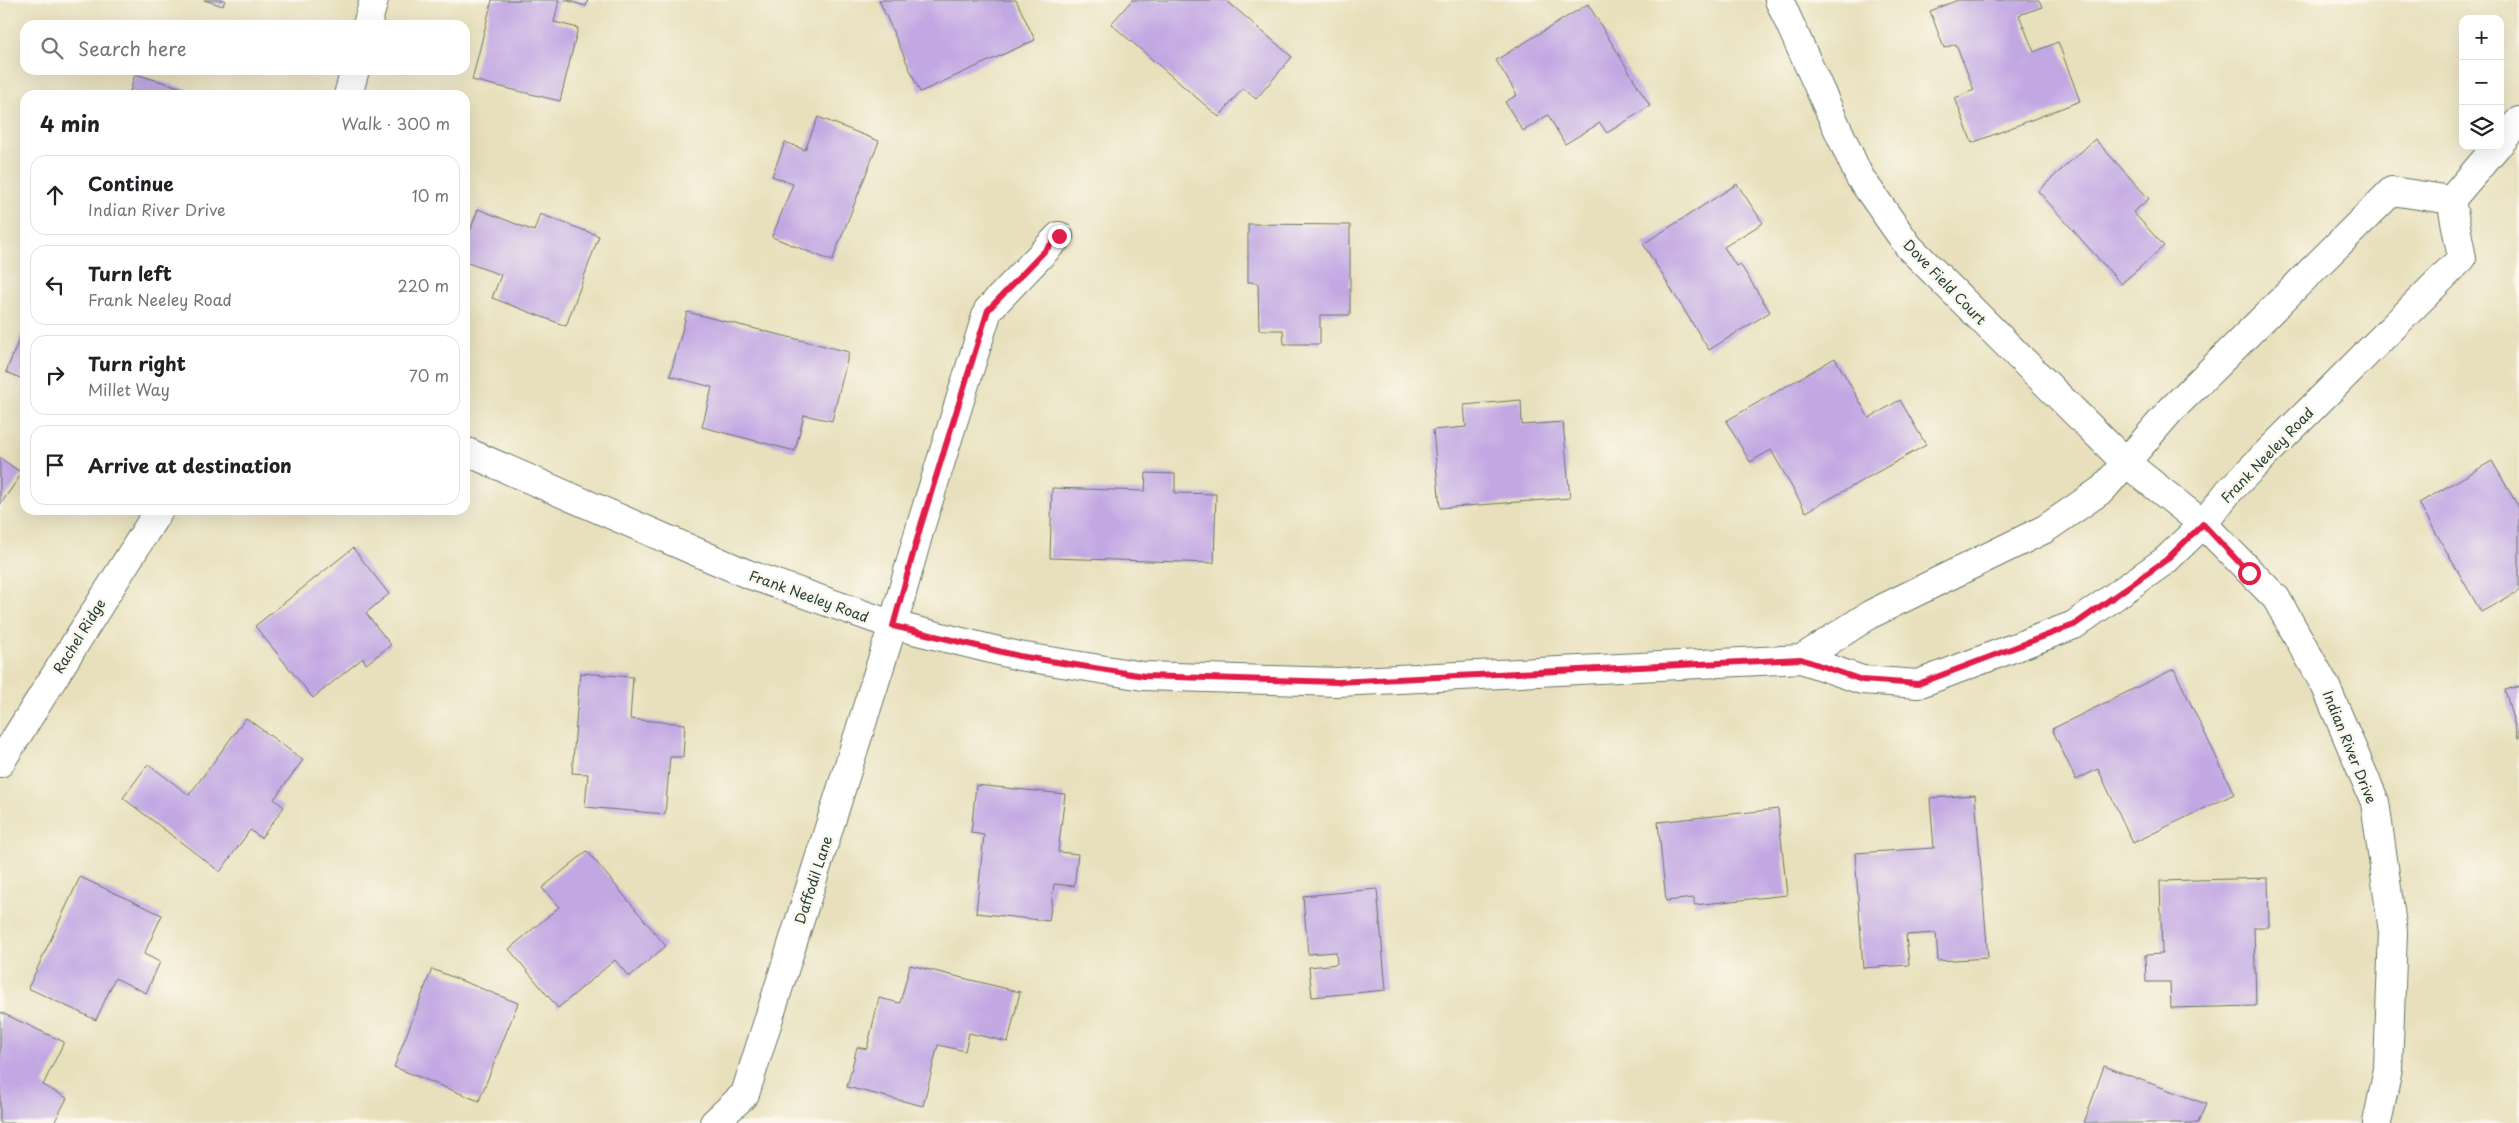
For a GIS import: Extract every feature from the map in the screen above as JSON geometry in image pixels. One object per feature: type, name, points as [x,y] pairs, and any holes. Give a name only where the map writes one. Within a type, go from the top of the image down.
[{"type":"street","points":[[368,20],[374,0]]},
{"type":"street","name":"Dove Field Court","points":[[1779,0],[1859,176],[1909,247],[2125,462],[2160,491]]},
{"type":"street","points":[[349,90],[354,75]]},
{"type":"street","points":[[2504,138],[2519,120]]},
{"type":"street","points":[[2451,200],[2494,150]]},
{"type":"street","name":"Frank Neeley Road","points":[[470,453],[745,573],[893,626],[1019,656],[1144,676],[1338,682],[1801,659],[1862,680],[1918,684],[2074,625],[2166,560],[2203,524],[2230,491],[2462,258],[2451,200],[2392,191],[2170,411],[2103,489],[2045,529],[1871,614],[1801,659]]},
{"type":"street","name":"Daffodil Lane","points":[[714,1123],[745,1094],[893,626],[921,525],[988,310],[1059,236]]},
{"type":"street","name":"Indian River Drive","points":[[2160,491],[2203,524],[2276,598],[2326,688],[2375,802],[2393,932],[2388,1069],[2376,1123]]},
{"type":"street","name":"Rachel Ridge","points":[[0,763],[156,515]]},
{"type":"building","points":[[204,0],[225,0],[223,6]]},
{"type":"building","points":[[492,0],[559,0],[554,22],[578,28],[560,101],[472,80]]},
{"type":"building","points":[[565,0],[588,0],[586,6]]},
{"type":"building","points":[[879,0],[1016,0],[1035,40],[920,92]]},
{"type":"building","points":[[1132,0],[1226,0],[1292,57],[1256,99],[1243,88],[1219,117],[1111,24]]},
{"type":"building","points":[[1958,0],[2039,0],[2042,7],[2019,15],[2034,52],[2058,42],[2080,101],[1972,143],[1955,98],[1974,90],[1956,44],[1944,48],[1930,11]]},
{"type":"building","points":[[1588,4],[1650,106],[1607,133],[1600,123],[1565,144],[1548,115],[1523,131],[1505,102],[1517,95],[1496,60]]},
{"type":"building","points":[[135,75],[138,75],[190,90],[130,90]]},
{"type":"building","points":[[818,117],[879,141],[832,261],[772,237],[793,184],[772,176],[785,142],[805,150]]},
{"type":"building","points":[[2095,139],[2149,199],[2133,212],[2164,246],[2121,284],[2038,191]]},
{"type":"building","points":[[1737,184],[1763,223],[1724,247],[1736,266],[1740,264],[1770,312],[1709,350],[1643,244]]},
{"type":"building","points":[[478,209],[534,231],[540,214],[599,236],[566,326],[492,298],[501,275],[470,264],[470,231]]},
{"type":"building","points":[[1248,224],[1350,225],[1350,315],[1320,315],[1320,344],[1284,344],[1283,330],[1259,330],[1258,283],[1248,282]]},
{"type":"building","points":[[687,312],[849,352],[832,421],[804,415],[795,451],[702,427],[712,387],[670,376]]},
{"type":"building","points":[[20,337],[20,378],[6,372]]},
{"type":"building","points":[[1835,358],[1869,418],[1900,400],[1926,445],[1806,512],[1771,450],[1750,462],[1726,421]]},
{"type":"building","points":[[1521,400],[1522,425],[1563,422],[1570,498],[1440,508],[1433,430],[1466,427],[1464,405]]},
{"type":"building","points":[[0,458],[20,472],[20,476],[0,505]]},
{"type":"building","points":[[2492,461],[2519,508],[2519,591],[2481,612],[2419,503]]},
{"type":"building","points":[[1146,473],[1175,474],[1175,493],[1216,494],[1214,563],[1050,558],[1052,488],[1145,491]]},
{"type":"building","points":[[353,548],[389,594],[366,613],[391,645],[366,664],[363,658],[313,698],[255,626]]},
{"type":"building","points":[[2174,669],[2234,794],[2133,843],[2098,769],[2076,780],[2052,729]]},
{"type":"building","points":[[580,673],[633,677],[630,719],[685,724],[683,757],[670,757],[665,814],[585,807],[588,774],[572,773]]},
{"type":"building","points":[[2519,686],[2519,738],[2518,738],[2505,690]]},
{"type":"building","points":[[246,718],[303,760],[274,799],[284,807],[261,838],[250,830],[220,872],[123,798],[148,764],[189,795]]},
{"type":"building","points":[[976,785],[1065,794],[1058,852],[1078,854],[1074,886],[1054,884],[1049,921],[976,913],[984,835],[971,833]]},
{"type":"building","points":[[1975,795],[1988,958],[1938,961],[1936,933],[1906,935],[1909,965],[1863,968],[1855,853],[1934,848],[1930,798]]},
{"type":"building","points":[[1778,809],[1787,895],[1694,905],[1694,898],[1666,901],[1658,822]]},
{"type":"building","points":[[587,851],[666,946],[629,977],[615,960],[558,1008],[509,949],[559,907],[542,888]]},
{"type":"building","points":[[80,877],[162,915],[144,954],[160,962],[146,993],[115,978],[96,1020],[28,988]]},
{"type":"building","points":[[2268,878],[2269,927],[2254,927],[2256,1006],[2171,1008],[2170,982],[2146,982],[2145,955],[2162,954],[2160,881]]},
{"type":"building","points":[[1377,889],[1386,990],[1312,997],[1309,967],[1337,964],[1336,952],[1308,954],[1303,896]]},
{"type":"building","points":[[910,965],[1020,992],[1008,1042],[969,1033],[965,1051],[938,1045],[923,1106],[847,1087],[857,1047],[867,1049],[879,998],[900,1003]]},
{"type":"building","points":[[432,969],[518,1003],[479,1101],[394,1067]]},
{"type":"building","points":[[0,1012],[64,1042],[43,1085],[67,1098],[54,1123],[0,1123]]},
{"type":"building","points":[[2104,1066],[2206,1104],[2198,1123],[2084,1123]]},
{"type":"route","points":[[1059,236],[988,310],[921,525],[893,626],[1019,656],[1144,676],[1338,682],[1458,674],[1717,665],[1801,659],[1862,680],[1918,684],[2074,625],[2166,560],[2203,524],[2249,573]]}]
